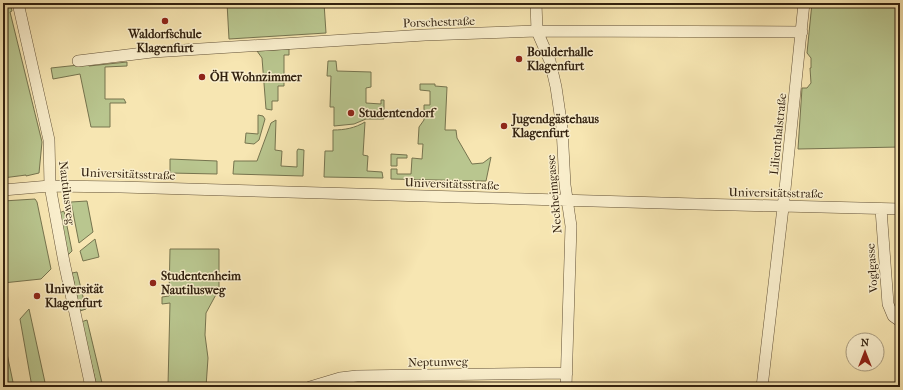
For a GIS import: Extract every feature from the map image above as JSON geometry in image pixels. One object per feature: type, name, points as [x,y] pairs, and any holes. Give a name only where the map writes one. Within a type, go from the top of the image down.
[{"type":"street","name":"Nautilusweg","points":[[18,3],[49,140],[50,186],[64,262],[91,387]]},
{"type":"street","name":"Neckheimgasse","points":[[536,3],[537,31],[550,61],[556,86],[562,128],[565,185],[571,226],[566,387]]},
{"type":"street","name":"Lilienthalstraße","points":[[762,387],[804,3]]},
{"type":"street","name":"Porschestraße","points":[[78,61],[159,52],[425,35],[537,31],[802,32]]},
{"type":"street","name":"Universitätsstraße","points":[[3,190],[50,186],[900,209]]},
{"type":"street","name":"Voglgasse","points":[[881,209],[888,304],[893,316],[900,321]]},
{"type":"street","name":"Neptunweg","points":[[310,387],[340,378],[357,376],[567,373]]},
{"type":"green space","points":[[3,3],[10,3],[12,11],[10,12],[42,142],[39,173],[3,178]]},
{"type":"green space","points":[[227,3],[324,3],[326,33],[229,39]]},
{"type":"green space","points":[[812,3],[900,3],[900,147],[798,149],[802,88],[807,88],[811,83],[811,58],[807,53]]},
{"type":"green space","points":[[289,49],[289,55],[284,55],[284,86],[278,86],[278,101],[272,101],[272,110],[266,109],[262,58],[257,51]]},
{"type":"green space","points":[[328,61],[336,61],[337,71],[371,72],[371,87],[366,88],[366,103],[381,104],[381,100],[384,100],[384,119],[366,119],[354,124],[334,126],[334,107],[330,107],[331,76],[327,76]]},
{"type":"green space","points":[[127,62],[127,66],[105,67],[105,99],[124,99],[126,103],[110,103],[110,127],[91,127],[80,74],[53,79],[51,68],[88,64],[89,66]]},
{"type":"green space","points":[[420,84],[435,84],[435,86],[447,87],[445,130],[456,130],[457,138],[472,164],[483,163],[491,157],[486,181],[391,179],[391,169],[397,169],[397,174],[411,174],[412,158],[422,159],[423,144],[418,144],[419,127],[424,120],[424,105],[430,105],[430,91],[420,90]]},
{"type":"green space","points":[[258,115],[263,116],[265,119],[259,140],[254,144],[245,143],[246,133],[258,134]]},
{"type":"green space","points":[[276,120],[275,150],[282,151],[281,166],[297,167],[297,151],[298,149],[304,150],[303,176],[233,174],[234,161],[257,161],[271,123]]},
{"type":"green space","points":[[365,122],[363,155],[368,156],[367,171],[382,172],[383,178],[324,177],[325,151],[333,151],[333,130],[350,128]]},
{"type":"green space","points":[[391,154],[407,155],[407,158],[397,158],[397,166],[391,166]]},
{"type":"green space","points":[[170,159],[217,161],[217,174],[170,173]]},
{"type":"green space","points":[[35,199],[37,202],[51,269],[41,279],[3,283],[3,201]]},
{"type":"green space","points":[[87,201],[93,232],[79,243],[71,202]]},
{"type":"green space","points":[[64,211],[72,251],[68,255],[59,213]]},
{"type":"green space","points":[[95,239],[99,257],[83,261],[80,251]]},
{"type":"green space","points":[[170,249],[219,249],[219,289],[206,313],[205,335],[208,358],[206,387],[168,385],[170,303],[162,304],[162,297],[169,296]]},
{"type":"green space","points":[[77,272],[86,309],[80,311],[72,273]]},
{"type":"green space","points":[[29,309],[46,387],[32,387],[20,319]]},
{"type":"green space","points":[[87,320],[103,387],[97,387],[81,322]]},
{"type":"green space","points":[[3,339],[5,344],[14,387],[3,387]]},
{"type":"place","name":"Waldorfschule Klagenfurt","points":[[165,21]]},
{"type":"place","name":"Boulderhalle Klagenfurt","points":[[519,59]]},
{"type":"place","name":"ÖH Wohnzimmer","points":[[202,77]]},
{"type":"place","name":"Studentendorf","points":[[351,113]]},
{"type":"place","name":"Jugendgästehaus Klagenfurt","points":[[504,126]]},
{"type":"place","name":"Studentenheim Nautilusweg","points":[[153,283]]},
{"type":"place","name":"Universität Klagenfurt","points":[[37,296]]}]
